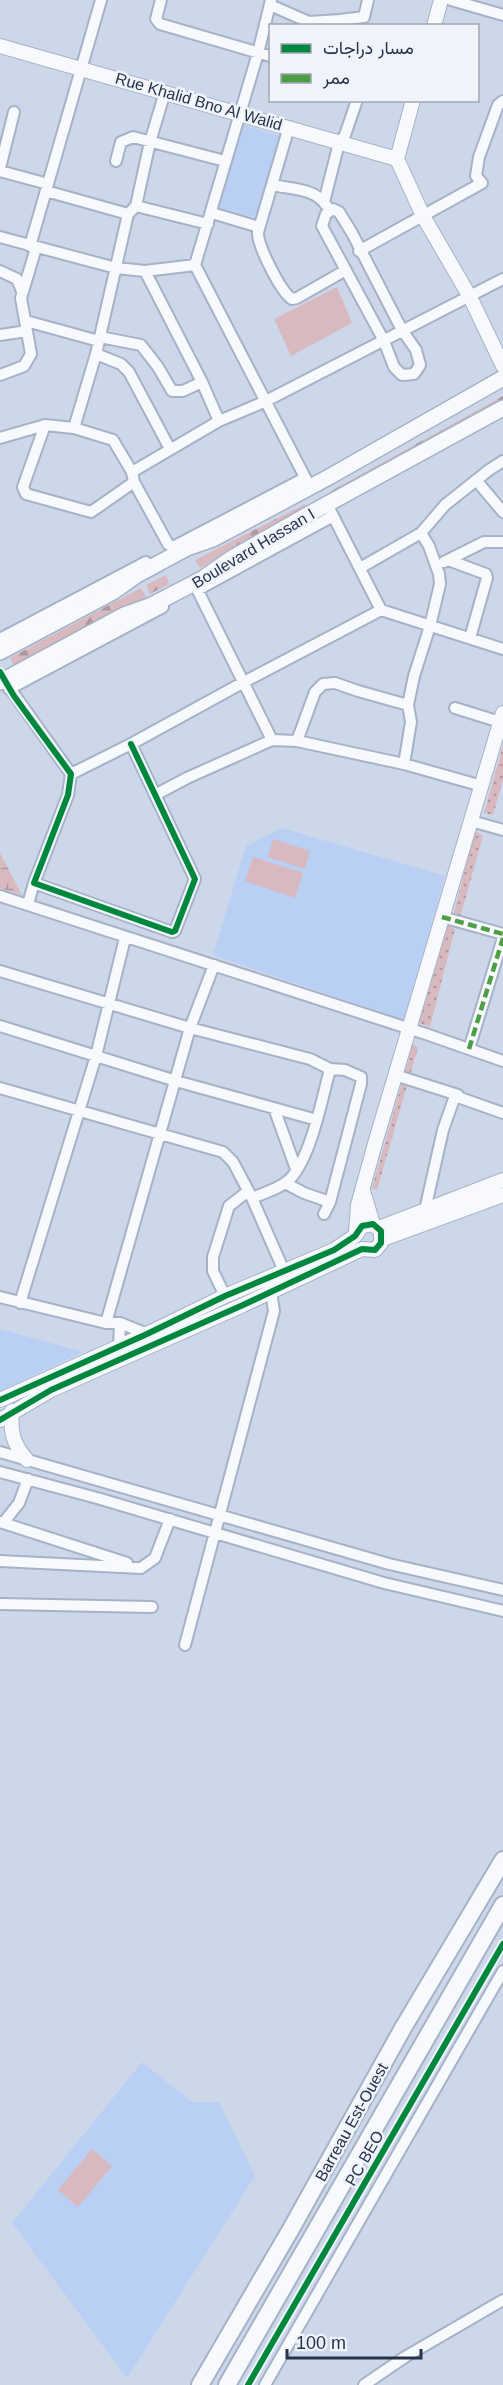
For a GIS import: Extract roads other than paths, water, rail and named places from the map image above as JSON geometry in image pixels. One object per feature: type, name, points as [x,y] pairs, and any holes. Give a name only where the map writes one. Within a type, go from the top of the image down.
[{"type":"main road","name":"Boulevard Hassan I","points":[[0,652],[113,592],[138,570],[176,550],[213,538],[307,483],[503,378]]},
{"type":"main road","name":"Boulevard Hassan I","points":[[3,681],[124,615],[152,605],[202,579],[232,558],[330,510],[503,408]]},
{"type":"main road","name":"Barreau Est-Ouest","points":[[200,2385],[503,1860]]},
{"type":"main road","name":"Barreau Est-Ouest","points":[[227,2385],[503,1905]]},
{"type":"street","points":[[22,291],[47,188],[101,0]]},
{"type":"street","points":[[160,0],[156,19],[160,24],[269,56]]},
{"type":"street","points":[[307,483],[195,265],[271,2],[309,22],[341,23],[364,16],[368,0]]},
{"type":"street","points":[[435,24],[441,0]]},
{"type":"street","points":[[451,0],[503,15]]},
{"type":"street","name":"Rue Khalid Bno Al Walid","points":[[0,46],[240,112],[397,159]]},
{"type":"street","points":[[74,428],[86,381],[96,354],[116,268],[165,92]]},
{"type":"street","points":[[360,251],[482,183],[476,176],[478,160],[498,105],[503,101]]},
{"type":"street","points":[[272,185],[315,194],[326,206],[339,212],[420,360],[419,368],[414,374],[402,375],[396,371],[384,341],[322,226],[322,219],[326,206],[339,143],[345,135],[356,102]]},
{"type":"street","points":[[412,102],[397,159],[423,216],[470,297],[503,366]]},
{"type":"street","points":[[8,118],[0,170],[47,188],[132,210],[210,218],[259,227]]},
{"type":"street","points":[[290,127],[259,227],[258,242],[284,291],[292,299],[346,270]]},
{"type":"street","points":[[116,161],[119,146],[126,139],[133,137],[225,161]]},
{"type":"street","points":[[0,237],[116,268],[145,271],[195,265]]},
{"type":"street","points":[[0,271],[16,279],[22,291],[31,354],[24,366],[0,375]]},
{"type":"street","points":[[145,271],[202,382],[219,421]]},
{"type":"street","points":[[45,424],[23,488],[26,494],[91,512],[170,449],[219,421],[264,402],[503,279]]},
{"type":"street","points":[[0,335],[26,326],[141,345],[158,367],[172,391],[183,391],[202,382]]},
{"type":"street","points":[[96,354],[121,364],[129,372],[170,449]]},
{"type":"street","points":[[0,438],[45,424],[74,428],[113,440],[168,544],[176,550]]},
{"type":"street","points":[[360,568],[421,533],[445,505],[503,461]]},
{"type":"street","points":[[476,480],[503,512]]},
{"type":"street","points":[[28,904],[68,795],[71,774],[3,681],[197,590],[330,510],[381,610],[503,649]]},
{"type":"street","points":[[404,764],[411,722],[408,705],[440,584],[436,566],[421,533]]},
{"type":"street","points":[[436,566],[484,542],[503,542]]},
{"type":"street","points":[[448,560],[486,574],[487,578],[470,638]]},
{"type":"street","points":[[0,639],[138,570]]},
{"type":"street","points":[[197,590],[272,740]]},
{"type":"street","points":[[71,774],[381,610]]},
{"type":"street","points":[[297,741],[315,692],[323,684],[339,684],[358,692],[408,705]]},
{"type":"street","points":[[362,1250],[357,1244],[356,1214],[502,717],[455,708]]},
{"type":"street","points":[[155,795],[272,740],[297,741],[404,764],[482,786]]},
{"type":"street","points":[[34,883],[154,927],[169,932],[175,931],[195,879],[131,744]]},
{"type":"street","points":[[471,821],[503,830]]},
{"type":"street","points":[[0,896],[503,1061]]},
{"type":"street","points":[[442,917],[503,936],[469,1049]]},
{"type":"street","points":[[20,1303],[96,1056],[125,938]]},
{"type":"street","points":[[106,1323],[190,1028],[214,965]]},
{"type":"street","points":[[0,971],[190,1028],[310,1059],[330,1069],[345,1070],[359,1075],[362,1081],[330,1202],[324,1214]]},
{"type":"street","points":[[0,1026],[176,1081],[317,1120]]},
{"type":"street","points":[[225,1296],[212,1264],[229,1206],[250,1195],[285,1183],[296,1169],[301,1162],[317,1120],[330,1069]]},
{"type":"street","points":[[395,1075],[458,1095],[455,1096],[443,1130],[425,1210]]},
{"type":"street","points":[[0,1089],[223,1152],[233,1162],[250,1195],[284,1271]]},
{"type":"street","points":[[455,1096],[503,1113]]},
{"type":"street","points":[[274,1108],[296,1169]]},
{"type":"street","points":[[378,1230],[503,1180]]},
{"type":"street","points":[[285,1183],[304,1193],[330,1202]]},
{"type":"street","points":[[0,1420],[51,1390],[362,1250],[375,1250],[378,1230],[363,1191]]},
{"type":"street","points":[[0,1400],[119,1347],[225,1296],[334,1250],[356,1234],[362,1226],[378,1230],[503,1195]]},
{"type":"street","points":[[185,1645],[274,1311],[271,1292]]},
{"type":"street","points":[[0,1297],[106,1323],[120,1323],[147,1334]]},
{"type":"street","points":[[119,1347],[120,1323]]},
{"type":"street","points":[[12,1411],[11,1425],[14,1442],[26,1460],[19,1503],[2,1522],[141,1568]]},
{"type":"street","points":[[0,1452],[389,1564],[503,1590]]},
{"type":"street","points":[[57,1486],[61,1470]]},
{"type":"street","points":[[0,1473],[57,1486],[384,1583],[503,1611]]},
{"type":"street","points":[[0,1561],[141,1568],[155,1558],[170,1519]]},
{"type":"street","points":[[0,1604],[152,1607]]},
{"type":"street","points":[[265,2385],[503,1971]]},
{"type":"street","points":[[364,2385],[503,2300]]}]
